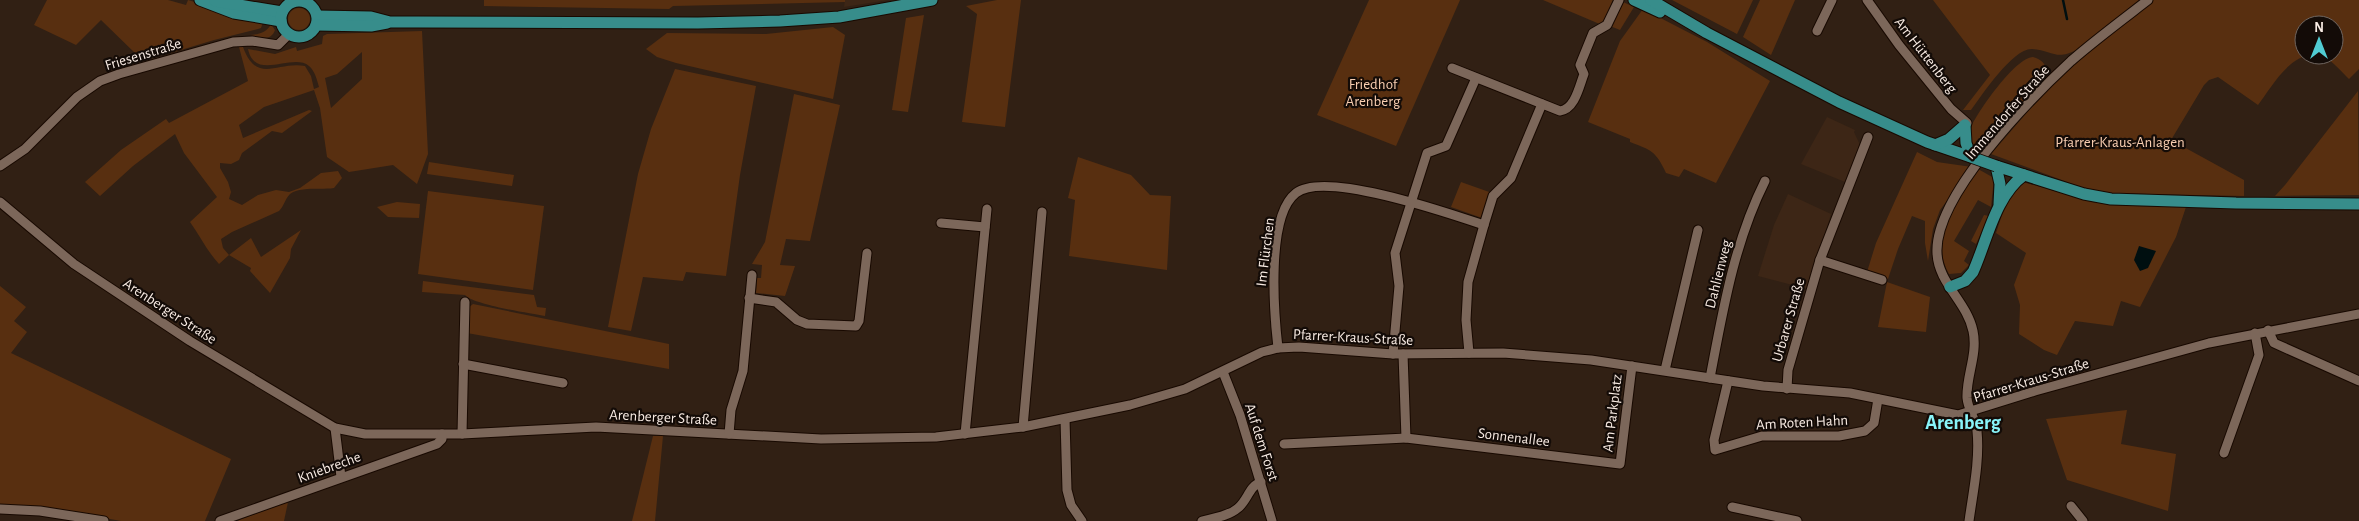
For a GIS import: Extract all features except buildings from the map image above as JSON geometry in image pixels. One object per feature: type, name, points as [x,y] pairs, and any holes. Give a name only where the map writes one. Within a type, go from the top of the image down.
[{"type":"main road","points":[[200,0],[234,13],[282,17]]},
{"type":"main road","points":[[317,20],[371,26],[390,22],[698,23],[780,21],[838,17],[932,0]]},
{"type":"main road","points":[[1634,0],[1707,33]]},
{"type":"main road","points":[[1651,0],[1707,33],[1847,106],[1935,145],[2084,194],[2120,200],[2236,204],[2359,204]]},
{"type":"main road","points":[[301,1],[314,8],[317,20],[307,35],[298,37],[289,34],[282,17],[288,5],[301,1]]},
{"type":"main road","points":[[1935,145],[1949,139],[1965,125],[1966,143],[1971,157]]},
{"type":"main road","points":[[1996,166],[2000,184],[1999,208]]},
{"type":"main road","points":[[1950,287],[1966,281],[1973,272],[1999,208],[2012,186],[2024,175]]},
{"type":"street","points":[[1452,68],[1560,111],[1572,104],[1584,74],[1580,65],[1594,33],[1608,25],[1619,0]]},
{"type":"street","points":[[1817,31],[1832,0]]},
{"type":"street","name":"Am Hüttenberg","points":[[1867,0],[1899,45],[1951,109],[1967,122]]},
{"type":"street","name":"Immendorfer Straße","points":[[1969,521],[1978,444],[1977,429],[1967,398],[1974,351],[1973,331],[1970,320],[1941,271],[1937,250],[1941,225],[1955,196],[1991,146],[2062,70],[2148,0]]},
{"type":"street","name":"Friesenstraße","points":[[0,166],[25,149],[77,97],[100,81],[233,42],[252,41],[278,45],[289,34]]},
{"type":"street","points":[[1393,354],[1399,286],[1395,254],[1427,153],[1446,146],[1476,78]]},
{"type":"street","points":[[1469,353],[1466,320],[1468,282],[1484,224],[1493,196],[1511,178],[1542,104]]},
{"type":"street","name":"Urbarer Straße","points":[[1787,389],[1788,370],[1820,260],[1868,137]]},
{"type":"street","name":"Dahlienweg","points":[[1710,378],[1729,277],[1748,217],[1765,180]]},
{"type":"street","name":"Im Flürchen","points":[[1278,348],[1274,306],[1274,270],[1283,212],[1291,197],[1307,187],[1324,185],[1377,194],[1484,224]]},
{"type":"street","name":"Arenberger Straße","points":[[0,202],[49,245],[99,282],[190,342],[336,428],[365,434],[462,434],[596,427],[863,440]]},
{"type":"street","points":[[966,434],[987,209]]},
{"type":"street","points":[[1023,426],[1042,212]]},
{"type":"street","points":[[941,223],[985,227]]},
{"type":"street","points":[[1665,370],[1698,230]]},
{"type":"street","points":[[750,298],[776,302],[797,320],[807,324],[856,326],[860,321],[867,253]]},
{"type":"street","points":[[1820,260],[1882,280]]},
{"type":"street","points":[[729,434],[731,410],[743,371],[752,275]]},
{"type":"street","points":[[462,434],[465,302]]},
{"type":"street","name":"Pfarrer-Kraus-Straße","points":[[863,440],[966,434],[1065,419],[1122,407],[1174,393],[1223,372],[1262,352],[1278,348],[1312,347],[1393,354],[1469,353],[1533,355],[1665,370],[1787,389],[1835,392],[1878,398],[1947,415],[1958,415],[2035,391],[2209,343],[2268,330],[2359,314]]},
{"type":"street","points":[[2268,330],[2274,343],[2359,381]]},
{"type":"street","points":[[2224,453],[2259,355],[2255,333]]},
{"type":"street","points":[[1403,354],[1406,438]]},
{"type":"street","points":[[463,364],[563,383]]},
{"type":"street","name":"Am Parkplatz","points":[[1620,464],[1632,366]]},
{"type":"street","name":"Auf dem Forst","points":[[1223,372],[1240,415],[1272,521]]},
{"type":"street","name":"Am Roten Hahn","points":[[1728,381],[1714,440],[1715,450],[1762,436],[1839,436],[1858,433],[1872,426],[1878,398]]},
{"type":"street","points":[[1065,419],[1067,490],[1071,505],[1082,521]]},
{"type":"street","points":[[336,428],[342,477]]},
{"type":"street","name":"Kniebreche","points":[[220,521],[438,444],[442,439],[442,434]]},
{"type":"street","name":"Sonnenallee","points":[[1284,444],[1406,438],[1620,464]]},
{"type":"street","points":[[1202,521],[1234,511],[1244,502],[1253,486],[1261,482]]},
{"type":"street","points":[[2071,506],[2083,521]]},
{"type":"street","points":[[1732,507],[1797,521]]},
{"type":"street","points":[[0,509],[40,511],[104,521]]},
{"type":"shaded area","points":[[845,0],[888,0],[844,7]]},
{"type":"shaded area","points":[[1827,117],[1855,130],[1854,132],[1860,145],[1845,182],[1801,164]]},
{"type":"shaded area","points":[[1788,194],[1831,214],[1808,289],[1758,276],[1774,225]]},
{"type":"shaded area","points":[[2139,246],[2156,251],[2148,268],[2140,271],[2134,260]]},
{"type":"green space","points":[[47,0],[168,0],[186,5],[188,0],[263,22],[261,28],[171,53],[169,47],[137,55],[101,20],[76,45],[34,25]]},
{"type":"green space","points":[[484,0],[845,0],[845,2],[673,6],[669,9],[484,6]]},
{"type":"green space","points":[[997,0],[1021,0],[1005,127],[962,122],[977,14],[966,6]]},
{"type":"green space","name":"Friedhof Arenberg","points":[[1369,0],[1460,0],[1396,146],[1317,115]]},
{"type":"green space","points":[[1543,0],[1613,0],[1602,25]]},
{"type":"green space","points":[[1672,0],[1753,0],[1737,34]]},
{"type":"green space","points":[[1760,0],[1795,0],[1771,55],[1743,37]]},
{"type":"green space","points":[[1933,0],[2139,0],[2076,50],[2059,55],[2032,49],[2016,56],[1998,74],[1971,110],[1963,110],[1990,75]]},
{"type":"green space","name":"Pfarrer-Kraus-Anlagen","points":[[2153,0],[2359,0],[2359,69],[2349,79],[2335,65],[2344,65],[2344,15],[2294,15],[2294,62],[2279,76],[2258,105],[2218,77],[2209,80],[2204,85],[2171,140],[2244,180],[2244,196],[2097,193],[1991,154],[2031,108],[2069,69]]},
{"type":"green space","points":[[1623,2],[1634,7],[1620,30],[1610,26]]},
{"type":"green space","points":[[299,8],[307,11],[310,19],[307,27],[299,30],[291,27],[288,19],[291,11]]},
{"type":"green space","points":[[1643,9],[1707,42],[1770,81],[1716,183],[1684,169],[1679,177],[1666,173],[1652,152],[1630,142],[1630,139],[1588,122],[1620,41]]},
{"type":"green space","points":[[924,15],[908,112],[892,110],[906,18]]},
{"type":"green space","points":[[271,24],[275,30],[271,36],[264,38],[250,35],[262,32]]},
{"type":"green space","points":[[833,27],[845,35],[833,99],[676,63],[657,57],[646,49],[667,33],[766,34]]},
{"type":"green space","points":[[422,31],[428,154],[417,184],[393,165],[349,172],[327,157],[320,108],[314,90],[264,107],[239,125],[243,138],[309,110],[312,111],[282,133],[272,131],[242,153],[239,160],[231,164],[220,163],[220,168],[231,192],[229,199],[242,205],[258,195],[276,190],[289,192],[300,188],[321,173],[338,171],[342,178],[334,188],[305,189],[290,194],[279,211],[232,232],[221,239],[223,248],[229,255],[219,264],[190,222],[217,197],[184,153],[175,134],[133,166],[100,196],[85,182],[121,150],[166,119],[169,123],[248,81],[239,47],[243,47],[249,59],[261,68],[305,66],[311,76],[314,89],[319,87],[314,73],[309,66],[294,62],[275,65],[258,64],[252,59],[248,49],[275,54],[296,47],[297,51],[322,44],[323,36],[327,34]],"holes":[[[362,52],[362,79],[331,108],[325,78],[337,74]]]},
{"type":"green space","points":[[2033,57],[2040,60],[2045,66],[2044,80],[1981,152],[1970,141],[1972,125],[1999,85],[2017,66]]},
{"type":"green space","points":[[675,69],[756,86],[740,175],[726,276],[686,272],[683,281],[643,277],[631,331],[608,327],[638,174],[651,129]]},
{"type":"green space","points":[[2358,91],[2359,195],[2275,196],[2285,185]]},
{"type":"green space","points":[[794,94],[840,105],[810,241],[786,239],[780,265],[795,266],[785,296],[756,293],[757,278],[761,278],[762,265],[752,264],[765,242]]},
{"type":"green space","points":[[1917,152],[1937,162],[1972,167],[1940,210],[1933,229],[1928,261],[1925,243],[1925,221],[1912,216],[1888,279],[1867,272],[1876,243]]},
{"type":"green space","points":[[1078,157],[1131,175],[1150,195],[1171,196],[1167,270],[1069,256],[1075,200],[1068,198]]},
{"type":"green space","points":[[429,162],[514,175],[512,186],[427,174]]},
{"type":"green space","points":[[1978,169],[1994,178],[1991,207],[1978,200],[1954,241],[1969,251],[1964,261],[1969,265],[1961,273],[1949,274],[1943,260],[1942,246],[1944,233],[1955,205]]},
{"type":"green space","points":[[1461,182],[1492,193],[1482,218],[1451,207]]},
{"type":"green space","points":[[2023,182],[2092,202],[2134,206],[2186,207],[2176,237],[2140,307],[2121,301],[2113,326],[2075,321],[2057,355],[2044,350],[2019,334],[2020,305],[2014,285],[2026,253],[1996,233],[2005,206],[2019,183]]},
{"type":"green space","points":[[428,191],[544,206],[533,290],[418,274]]},
{"type":"green space","points":[[397,202],[420,204],[419,218],[388,217],[377,207]]},
{"type":"green space","points":[[1984,215],[1989,216],[1976,244],[1971,241]]},
{"type":"green space","points":[[301,230],[291,249],[290,258],[270,293],[250,271],[251,268],[229,255],[251,238],[261,257]]},
{"type":"green space","points":[[423,281],[534,295],[537,307],[546,308],[545,316],[490,305],[470,299],[465,295],[422,292]]},
{"type":"green space","points":[[1887,282],[1930,297],[1926,332],[1878,327]]},
{"type":"green space","points":[[0,286],[26,307],[14,321],[27,332],[11,353],[231,459],[205,521],[121,521],[94,516],[0,506]]},
{"type":"green space","points":[[473,304],[669,344],[669,369],[467,333],[468,308]]},
{"type":"green space","points":[[2127,410],[2121,444],[2176,454],[2168,511],[2067,480],[2046,419]]},
{"type":"green space","points":[[653,436],[663,436],[655,521],[632,521]]},
{"type":"green space","points":[[288,502],[284,521],[238,521],[239,520]]},
{"type":"waterway","points":[[2063,0],[2067,19]]},
{"type":"district","name":"Arenberg","points":[[1963,422]]}]
